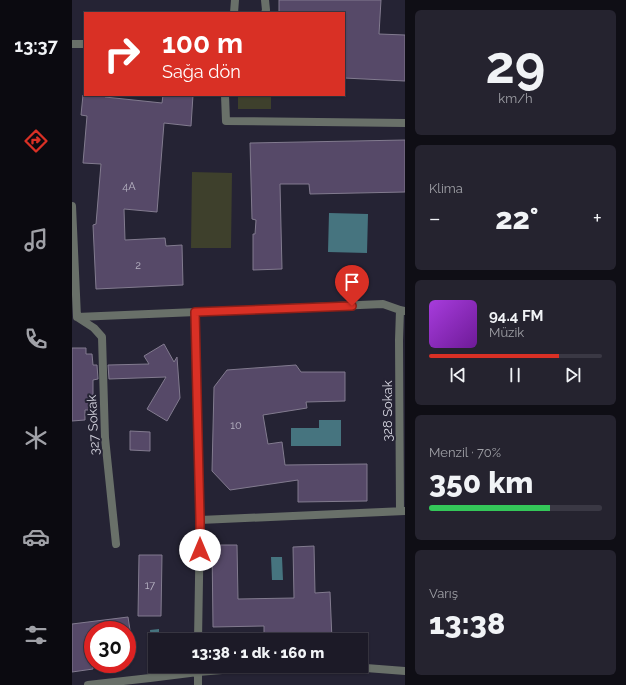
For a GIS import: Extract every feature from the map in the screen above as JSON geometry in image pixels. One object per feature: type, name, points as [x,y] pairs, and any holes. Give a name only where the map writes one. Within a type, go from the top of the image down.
[{"type":"street","points":[[234,12],[235,0]]},
{"type":"street","points":[[265,0],[265,12]]},
{"type":"street","points":[[72,44],[84,44]]},
{"type":"street","points":[[225,96],[226,121],[405,123]]},
{"type":"street","points":[[72,206],[75,317],[383,304],[403,310]]},
{"type":"street","name":"328 Sokak","points":[[200,520],[402,511],[399,340],[403,310]]},
{"type":"street","points":[[195,312],[200,520],[198,633]]},
{"type":"street","name":"327 Sokak","points":[[75,317],[94,328],[102,337],[105,438],[116,544]]},
{"type":"street","points":[[368,668],[405,671]]},
{"type":"street","points":[[88,685],[150,678],[177,673]]},
{"type":"street","points":[[198,673],[198,685]]},
{"type":"shaded area","points":[[238,96],[271,96],[271,109],[238,109]]},
{"type":"shaded area","points":[[192,172],[232,173],[231,248],[191,248]]},
{"type":"shaded area","points":[[329,213],[368,214],[367,253],[328,252]]},
{"type":"shaded area","points":[[319,420],[341,420],[341,446],[291,446],[291,428],[319,428]]},
{"type":"shaded area","points":[[271,557],[282,557],[283,580],[272,580]]},
{"type":"shaded area","points":[[159,629],[159,633],[150,633],[150,630]]},
{"type":"building","points":[[279,0],[381,0],[379,34],[405,35],[405,81],[345,78],[345,12],[279,12]]},
{"type":"building","points":[[83,95],[105,96],[162,103],[163,96],[193,96],[191,126],[164,123],[157,212],[124,209],[125,240],[165,238],[166,246],[182,245],[183,285],[96,289],[93,225],[96,224],[101,164],[83,163],[87,116],[81,115]]},
{"type":"building","points":[[405,140],[405,192],[310,194],[309,184],[280,184],[282,269],[253,270],[253,234],[255,234],[256,220],[252,219],[250,143]]},
{"type":"building","points":[[164,344],[174,362],[177,357],[180,398],[167,421],[147,409],[166,377],[109,379],[108,365],[149,364],[144,356]]},
{"type":"building","points":[[72,348],[86,348],[86,354],[92,354],[93,365],[97,365],[98,379],[93,380],[93,410],[85,410],[85,420],[72,421]]},
{"type":"building","points":[[296,365],[301,372],[345,372],[345,401],[306,402],[307,408],[263,415],[268,444],[282,442],[285,465],[367,464],[367,501],[298,502],[298,480],[230,490],[212,471],[214,387],[227,370]]},
{"type":"building","points":[[130,431],[150,432],[150,451],[130,450]]},
{"type":"building","points":[[212,545],[237,545],[238,599],[294,598],[293,547],[314,546],[315,593],[330,592],[332,633],[264,633],[264,626],[213,627]]},
{"type":"building","points":[[139,555],[162,555],[161,616],[138,616]]},
{"type":"building","points":[[128,617],[129,621],[96,621]]},
{"type":"building","points":[[84,622],[84,670],[72,672],[72,624]]},
{"type":"route","points":[[200,550],[195,312],[352,306]]}]
